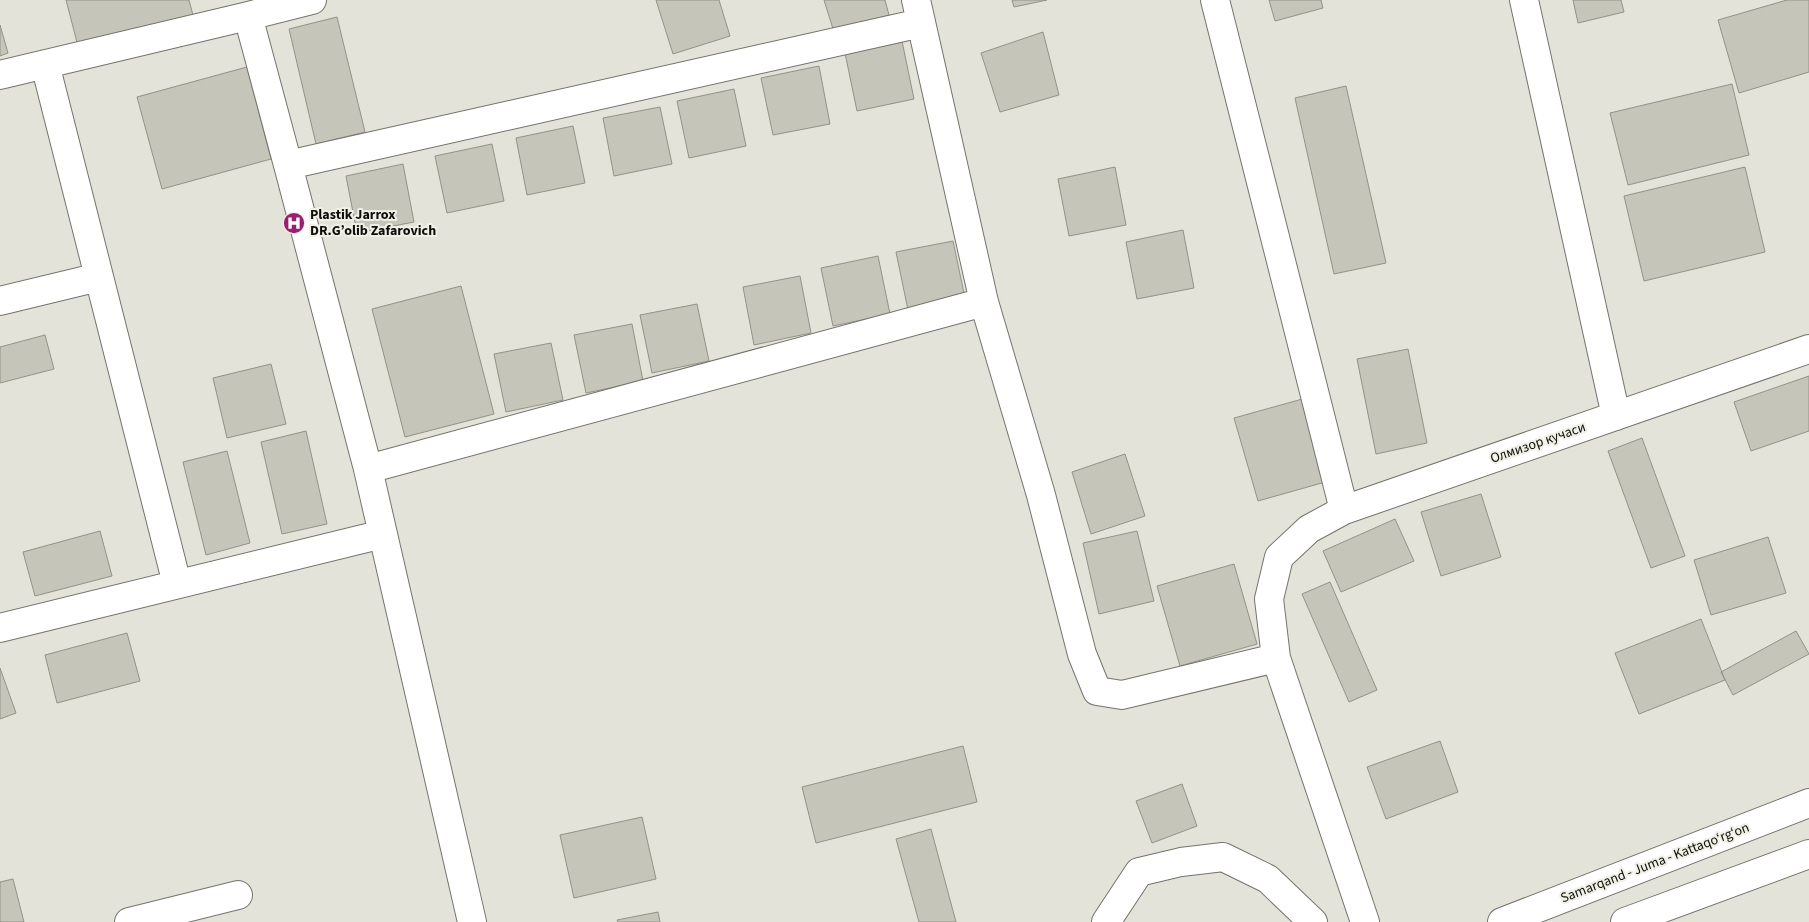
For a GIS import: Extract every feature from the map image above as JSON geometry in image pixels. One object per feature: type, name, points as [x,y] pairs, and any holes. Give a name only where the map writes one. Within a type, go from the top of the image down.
[{"type":"street","points":[[1215,0],[1344,510]]},
{"type":"street","points":[[1524,0],[1616,416]]},
{"type":"street","points":[[0,75],[248,16],[303,1]]},
{"type":"street","points":[[288,165],[918,11],[984,302],[1041,495],[1082,654],[1097,691],[1122,695],[1276,658],[1365,922]]},
{"type":"street","points":[[248,16],[368,469],[472,922]]},
{"type":"street","points":[[45,64],[176,584]]},
{"type":"street","points":[[0,301],[99,278]]},
{"type":"street","points":[[368,469],[984,302]]},
{"type":"street","name":"Олмизор кучаси","points":[[1276,658],[1269,599],[1279,557],[1310,529],[1344,510],[1809,349]]},
{"type":"street","points":[[0,628],[383,534]]},
{"type":"street","name":"Samarqand - Juma - Kattaqo‘rg‘on","points":[[1502,922],[1809,803]]},
{"type":"street","points":[[1625,922],[1809,854]]},
{"type":"street","points":[[1106,922],[1139,872],[1181,862],[1223,857],[1268,879],[1313,922]]},
{"type":"street","points":[[129,922],[238,895]]},
{"type":"building","points":[[66,0],[189,0],[194,19],[79,50]]},
{"type":"building","points":[[656,0],[719,0],[730,36],[673,54]]},
{"type":"building","points":[[824,0],[885,0],[889,15],[834,32]]},
{"type":"building","points":[[1012,0],[1047,0],[1014,7]]},
{"type":"building","points":[[1269,0],[1321,0],[1323,8],[1275,21]]},
{"type":"building","points":[[1573,0],[1621,0],[1624,12],[1578,23]]},
{"type":"building","points":[[1787,0],[1809,0],[1809,72],[1739,93],[1718,20]]},
{"type":"building","points":[[337,17],[365,132],[316,144],[289,29]]},
{"type":"building","points":[[0,25],[8,53],[0,56]]},
{"type":"building","points":[[1043,32],[1059,95],[1000,112],[981,53]]},
{"type":"building","points":[[902,41],[914,99],[857,111],[845,53]]},
{"type":"building","points":[[819,66],[830,124],[773,135],[761,78]]},
{"type":"building","points":[[247,67],[271,159],[162,189],[137,97]]},
{"type":"building","points":[[1732,84],[1749,155],[1628,185],[1610,113]]},
{"type":"building","points":[[1346,86],[1386,263],[1334,274],[1295,98]]},
{"type":"building","points":[[734,89],[746,146],[689,158],[677,101]]},
{"type":"building","points":[[660,107],[672,164],[614,176],[603,118]]},
{"type":"building","points":[[573,126],[585,183],[527,195],[516,138]]},
{"type":"building","points":[[492,144],[504,201],[447,213],[435,156]]},
{"type":"building","points":[[403,164],[414,222],[357,233],[346,176]]},
{"type":"building","points":[[1115,167],[1126,225],[1069,236],[1058,179]]},
{"type":"building","points":[[1745,167],[1765,252],[1644,281],[1624,196]]},
{"type":"building","points":[[1183,230],[1194,288],[1137,299],[1126,242]]},
{"type":"building","points":[[953,241],[965,298],[908,310],[896,252]]},
{"type":"building","points":[[878,256],[890,314],[833,326],[821,268]]},
{"type":"building","points":[[800,276],[811,333],[754,345],[743,287]]},
{"type":"building","points":[[461,286],[494,414],[405,437],[372,309]]},
{"type":"building","points":[[697,304],[709,361],[652,373],[640,315]]},
{"type":"building","points":[[632,324],[643,381],[586,393],[574,335]]},
{"type":"building","points":[[45,335],[54,369],[0,383],[0,347]]},
{"type":"building","points":[[551,343],[563,400],[506,412],[494,354]]},
{"type":"building","points":[[1408,349],[1427,443],[1376,454],[1357,359]]},
{"type":"building","points":[[271,364],[286,424],[227,438],[213,378]]},
{"type":"building","points":[[1809,376],[1809,431],[1751,451],[1734,402]]},
{"type":"building","points":[[1306,398],[1329,481],[1258,501],[1234,418]]},
{"type":"building","points":[[306,431],[327,524],[282,534],[261,442]]},
{"type":"building","points":[[1642,438],[1685,556],[1651,568],[1608,451]]},
{"type":"building","points":[[227,451],[250,543],[206,555],[183,462]]},
{"type":"building","points":[[1125,454],[1145,516],[1091,534],[1072,472]]},
{"type":"building","points":[[1481,494],[1501,557],[1441,576],[1421,512]]},
{"type":"building","points":[[1395,519],[1414,561],[1341,592],[1323,551]]},
{"type":"building","points":[[100,531],[112,576],[35,596],[23,552]]},
{"type":"building","points":[[1137,531],[1154,601],[1099,614],[1083,543]]},
{"type":"building","points":[[1768,537],[1786,593],[1711,615],[1694,560]]},
{"type":"building","points":[[1234,564],[1257,644],[1180,666],[1157,586]]},
{"type":"building","points":[[1330,582],[1377,690],[1349,702],[1302,594]]},
{"type":"building","points":[[1701,619],[1725,680],[1639,714],[1615,653]]},
{"type":"building","points":[[1796,631],[1809,654],[1733,695],[1721,672]]},
{"type":"building","points":[[127,633],[140,681],[57,703],[45,655]]},
{"type":"building","points":[[0,668],[16,713],[0,719]]},
{"type":"building","points":[[1440,741],[1458,792],[1386,819],[1367,767]]},
{"type":"building","points":[[963,746],[977,802],[816,843],[802,787]]},
{"type":"building","points":[[1182,784],[1197,826],[1152,843],[1136,801]]},
{"type":"building","points":[[642,817],[656,879],[574,898],[560,835]]},
{"type":"building","points":[[931,829],[956,922],[919,922],[896,839]]},
{"type":"building","points":[[13,879],[24,922],[0,922],[0,882]]},
{"type":"building","points":[[658,912],[660,922],[618,922],[617,920]]},
{"type":"place","name":"Plastik Jarrox DR.G’olib Zafarovich","points":[[294,223]]}]
